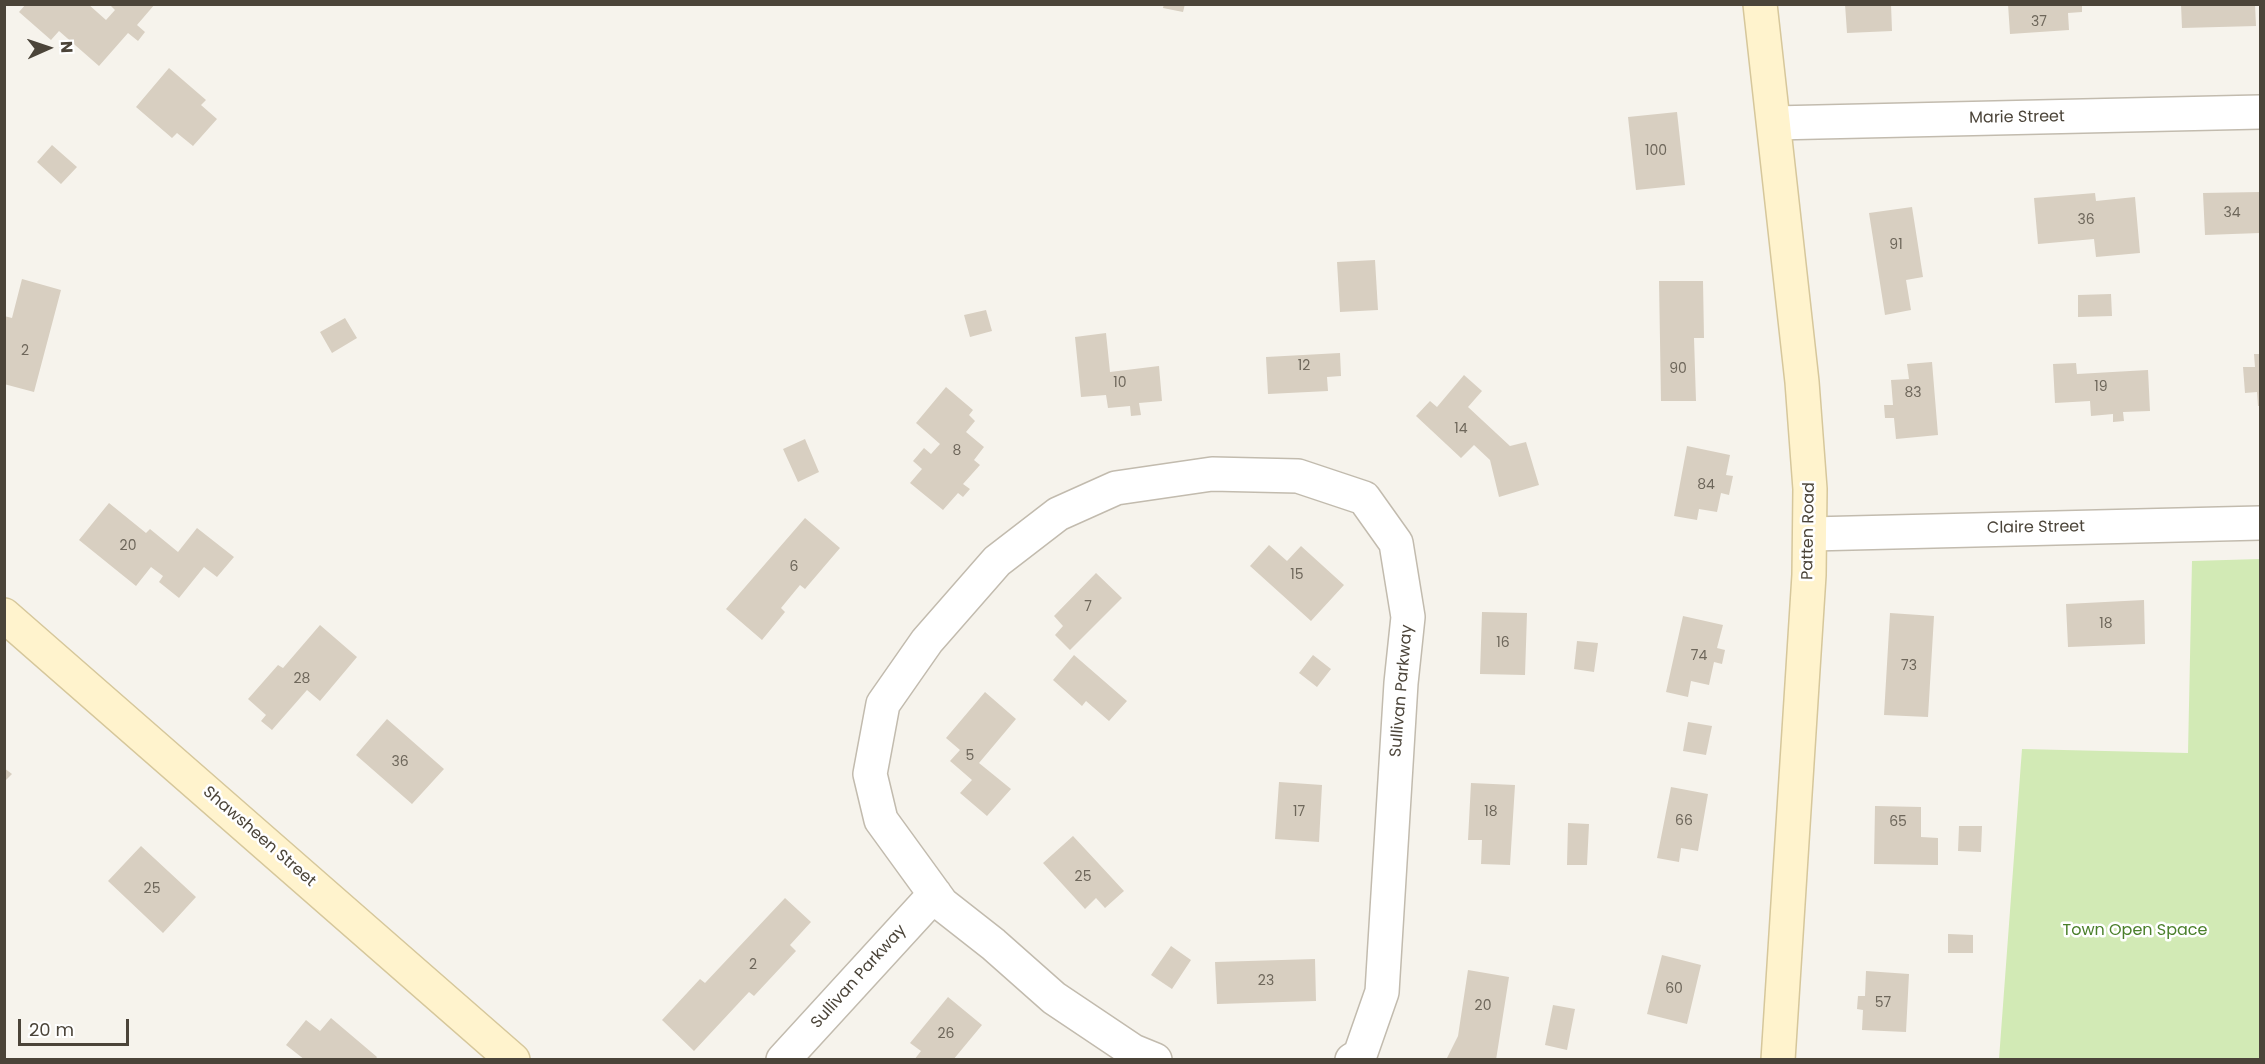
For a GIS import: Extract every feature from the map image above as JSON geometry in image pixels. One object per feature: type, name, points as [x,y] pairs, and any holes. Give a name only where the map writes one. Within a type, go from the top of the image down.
[{"type":"street","name":"Patten Road","points":[[1760,4],[1808,439],[1811,534],[1778,1059]]},
{"type":"street","name":"Marie Street","points":[[1774,123],[2260,112]]},
{"type":"street","name":"Sullivan Parkway","points":[[1155,1059],[1133,1051],[1054,998],[993,944],[942,904],[881,820],[870,774],[883,704],[927,641],[997,561],[1058,514],[1116,488],[1212,474],[1298,476],[1364,498],[1396,543],[1408,617],[1401,683],[1382,992],[1360,1054],[1352,1059]]},
{"type":"street","name":"Claire Street","points":[[1811,534],[2260,523]]},
{"type":"street","name":"Shawsheen Street","points":[[4,615],[513,1059]]},
{"type":"street","name":"Sullivan Parkway","points":[[783,1059],[935,894]]},
{"type":"green space","name":"Town Open Space","points":[[2260,559],[2260,1059],[1999,1059],[2022,749],[2188,753],[2192,561]]},
{"type":"building","points":[[26,4],[88,4],[106,20],[115,10],[109,4],[155,4],[137,25],[145,32],[138,41],[128,33],[99,66],[59,31],[51,40],[19,12]]},
{"type":"building","points":[[1164,4],[1185,4],[1183,12],[1163,8]]},
{"type":"building","points":[[1845,4],[1891,4],[1892,31],[1847,33]]},
{"type":"building","points":[[2008,4],[2082,4],[2082,12],[2068,13],[2069,30],[2010,34]]},
{"type":"building","points":[[2181,4],[2255,4],[2256,26],[2182,28]]},
{"type":"building","points":[[169,68],[206,100],[201,105],[217,119],[193,146],[177,133],[172,138],[136,107]]},
{"type":"building","points":[[1677,112],[1685,185],[1636,190],[1628,117]]},
{"type":"building","points":[[52,145],[77,167],[61,184],[37,162]]},
{"type":"building","points":[[2260,192],[2260,233],[2205,235],[2203,193]]},
{"type":"building","points":[[2095,193],[2096,201],[2135,197],[2140,253],[2096,257],[2094,239],[2038,244],[2034,198]]},
{"type":"building","points":[[1912,207],[1923,277],[1906,280],[1911,310],[1885,315],[1869,213]]},
{"type":"building","points":[[1375,260],[1378,310],[1340,312],[1337,262]]},
{"type":"building","points":[[22,279],[61,290],[34,392],[4,384],[4,316],[12,318]]},
{"type":"building","points":[[1659,281],[1703,281],[1704,338],[1694,338],[1696,401],[1661,401]]},
{"type":"building","points":[[2111,294],[2112,316],[2078,317],[2078,295]]},
{"type":"building","points":[[986,310],[992,331],[970,337],[964,315]]},
{"type":"building","points":[[345,318],[357,338],[332,353],[320,332]]},
{"type":"building","points":[[1106,333],[1110,372],[1159,366],[1162,401],[1139,403],[1141,415],[1131,416],[1130,406],[1108,408],[1106,395],[1081,397],[1075,337]]},
{"type":"building","points":[[1340,353],[1341,376],[1327,377],[1328,391],[1268,394],[1266,357]]},
{"type":"building","points":[[2254,354],[2260,354],[2260,406],[2258,406],[2257,392],[2245,393],[2243,367],[2255,367]]},
{"type":"building","points":[[1932,362],[1938,435],[1896,439],[1894,418],[1885,418],[1884,405],[1893,405],[1891,380],[1909,379],[1907,364]]},
{"type":"building","points":[[2076,363],[2077,374],[2148,370],[2150,411],[2123,412],[2124,421],[2113,422],[2113,414],[2091,416],[2090,401],[2055,403],[2053,364]]},
{"type":"building","points":[[1464,375],[1482,391],[1468,407],[1510,446],[1526,442],[1539,485],[1499,497],[1490,460],[1474,445],[1461,458],[1416,416],[1430,401],[1437,407]]},
{"type":"building","points":[[946,387],[973,410],[969,415],[975,421],[966,432],[984,447],[974,460],[980,465],[963,484],[970,489],[963,497],[958,493],[943,510],[910,483],[922,469],[913,461],[924,448],[931,454],[940,444],[916,423]]},
{"type":"building","points":[[805,439],[819,472],[798,482],[783,449]]},
{"type":"building","points":[[1687,446],[1730,455],[1726,475],[1733,476],[1729,495],[1721,493],[1717,512],[1699,509],[1697,520],[1674,516]]},
{"type":"building","points":[[109,503],[146,533],[150,529],[178,552],[197,528],[234,557],[217,577],[204,567],[179,598],[159,582],[163,576],[151,567],[136,586],[79,540]]},
{"type":"building","points":[[805,518],[840,548],[805,589],[800,585],[781,608],[785,612],[762,640],[726,609]]},
{"type":"building","points":[[1269,545],[1287,561],[1301,546],[1344,585],[1311,621],[1250,566]]},
{"type":"building","points":[[1096,573],[1122,598],[1070,650],[1055,635],[1063,626],[1054,616]]},
{"type":"building","points":[[2144,600],[2145,644],[2068,647],[2066,604]]},
{"type":"building","points":[[1482,612],[1527,613],[1525,675],[1480,674]]},
{"type":"building","points":[[1890,613],[1934,616],[1928,717],[1884,715]]},
{"type":"building","points":[[1683,616],[1723,625],[1717,648],[1725,650],[1722,664],[1714,662],[1709,685],[1691,681],[1688,697],[1666,692]]},
{"type":"building","points":[[320,625],[357,657],[320,701],[307,690],[272,730],[261,721],[266,715],[248,699],[278,665],[283,668]]},
{"type":"building","points":[[1577,641],[1598,643],[1594,672],[1574,669]]},
{"type":"building","points":[[1074,655],[1127,701],[1109,721],[1086,701],[1082,706],[1053,680]]},
{"type":"building","points":[[1313,655],[1331,669],[1317,687],[1299,673]]},
{"type":"building","points":[[985,692],[1016,719],[979,763],[1011,789],[987,816],[960,793],[972,780],[950,761],[960,750],[946,738]]},
{"type":"building","points":[[387,719],[444,769],[412,804],[356,755]]},
{"type":"building","points":[[1688,722],[1712,726],[1706,755],[1683,751]]},
{"type":"building","points":[[4,768],[12,774],[4,782]]},
{"type":"building","points":[[1279,782],[1322,785],[1319,842],[1275,839]]},
{"type":"building","points":[[1471,783],[1515,785],[1510,865],[1481,864],[1482,840],[1468,840]]},
{"type":"building","points":[[1671,787],[1708,794],[1698,851],[1681,848],[1679,862],[1657,858]]},
{"type":"building","points":[[1875,806],[1921,807],[1921,837],[1938,838],[1938,865],[1874,864]]},
{"type":"building","points":[[1568,823],[1589,824],[1587,865],[1567,865]]},
{"type":"building","points":[[1959,826],[1982,826],[1981,852],[1958,851]]},
{"type":"building","points":[[1073,836],[1124,891],[1105,908],[1096,898],[1085,909],[1043,863]]},
{"type":"building","points":[[141,846],[196,897],[163,933],[108,881]]},
{"type":"building","points":[[785,898],[811,922],[790,945],[796,951],[754,996],[749,992],[694,1051],[662,1020],[700,979],[705,983]]},
{"type":"building","points":[[1948,934],[1973,935],[1973,953],[1948,953]]},
{"type":"building","points":[[1171,946],[1191,960],[1172,989],[1151,975]]},
{"type":"building","points":[[1662,955],[1701,965],[1687,1024],[1647,1014]]},
{"type":"building","points":[[1315,959],[1316,1001],[1217,1004],[1215,962]]},
{"type":"building","points":[[1468,970],[1509,977],[1496,1060],[1446,1060],[1458,1036]]},
{"type":"building","points":[[1866,971],[1909,974],[1906,1032],[1862,1030],[1863,1010],[1857,1009],[1858,996],[1865,996]]},
{"type":"building","points":[[948,997],[982,1025],[953,1060],[914,1060],[921,1051],[910,1043]]},
{"type":"building","points":[[1553,1005],[1575,1009],[1567,1050],[1545,1045]]},
{"type":"building","points":[[331,1018],[377,1057],[375,1060],[305,1060],[286,1045],[306,1020],[320,1031]]}]
